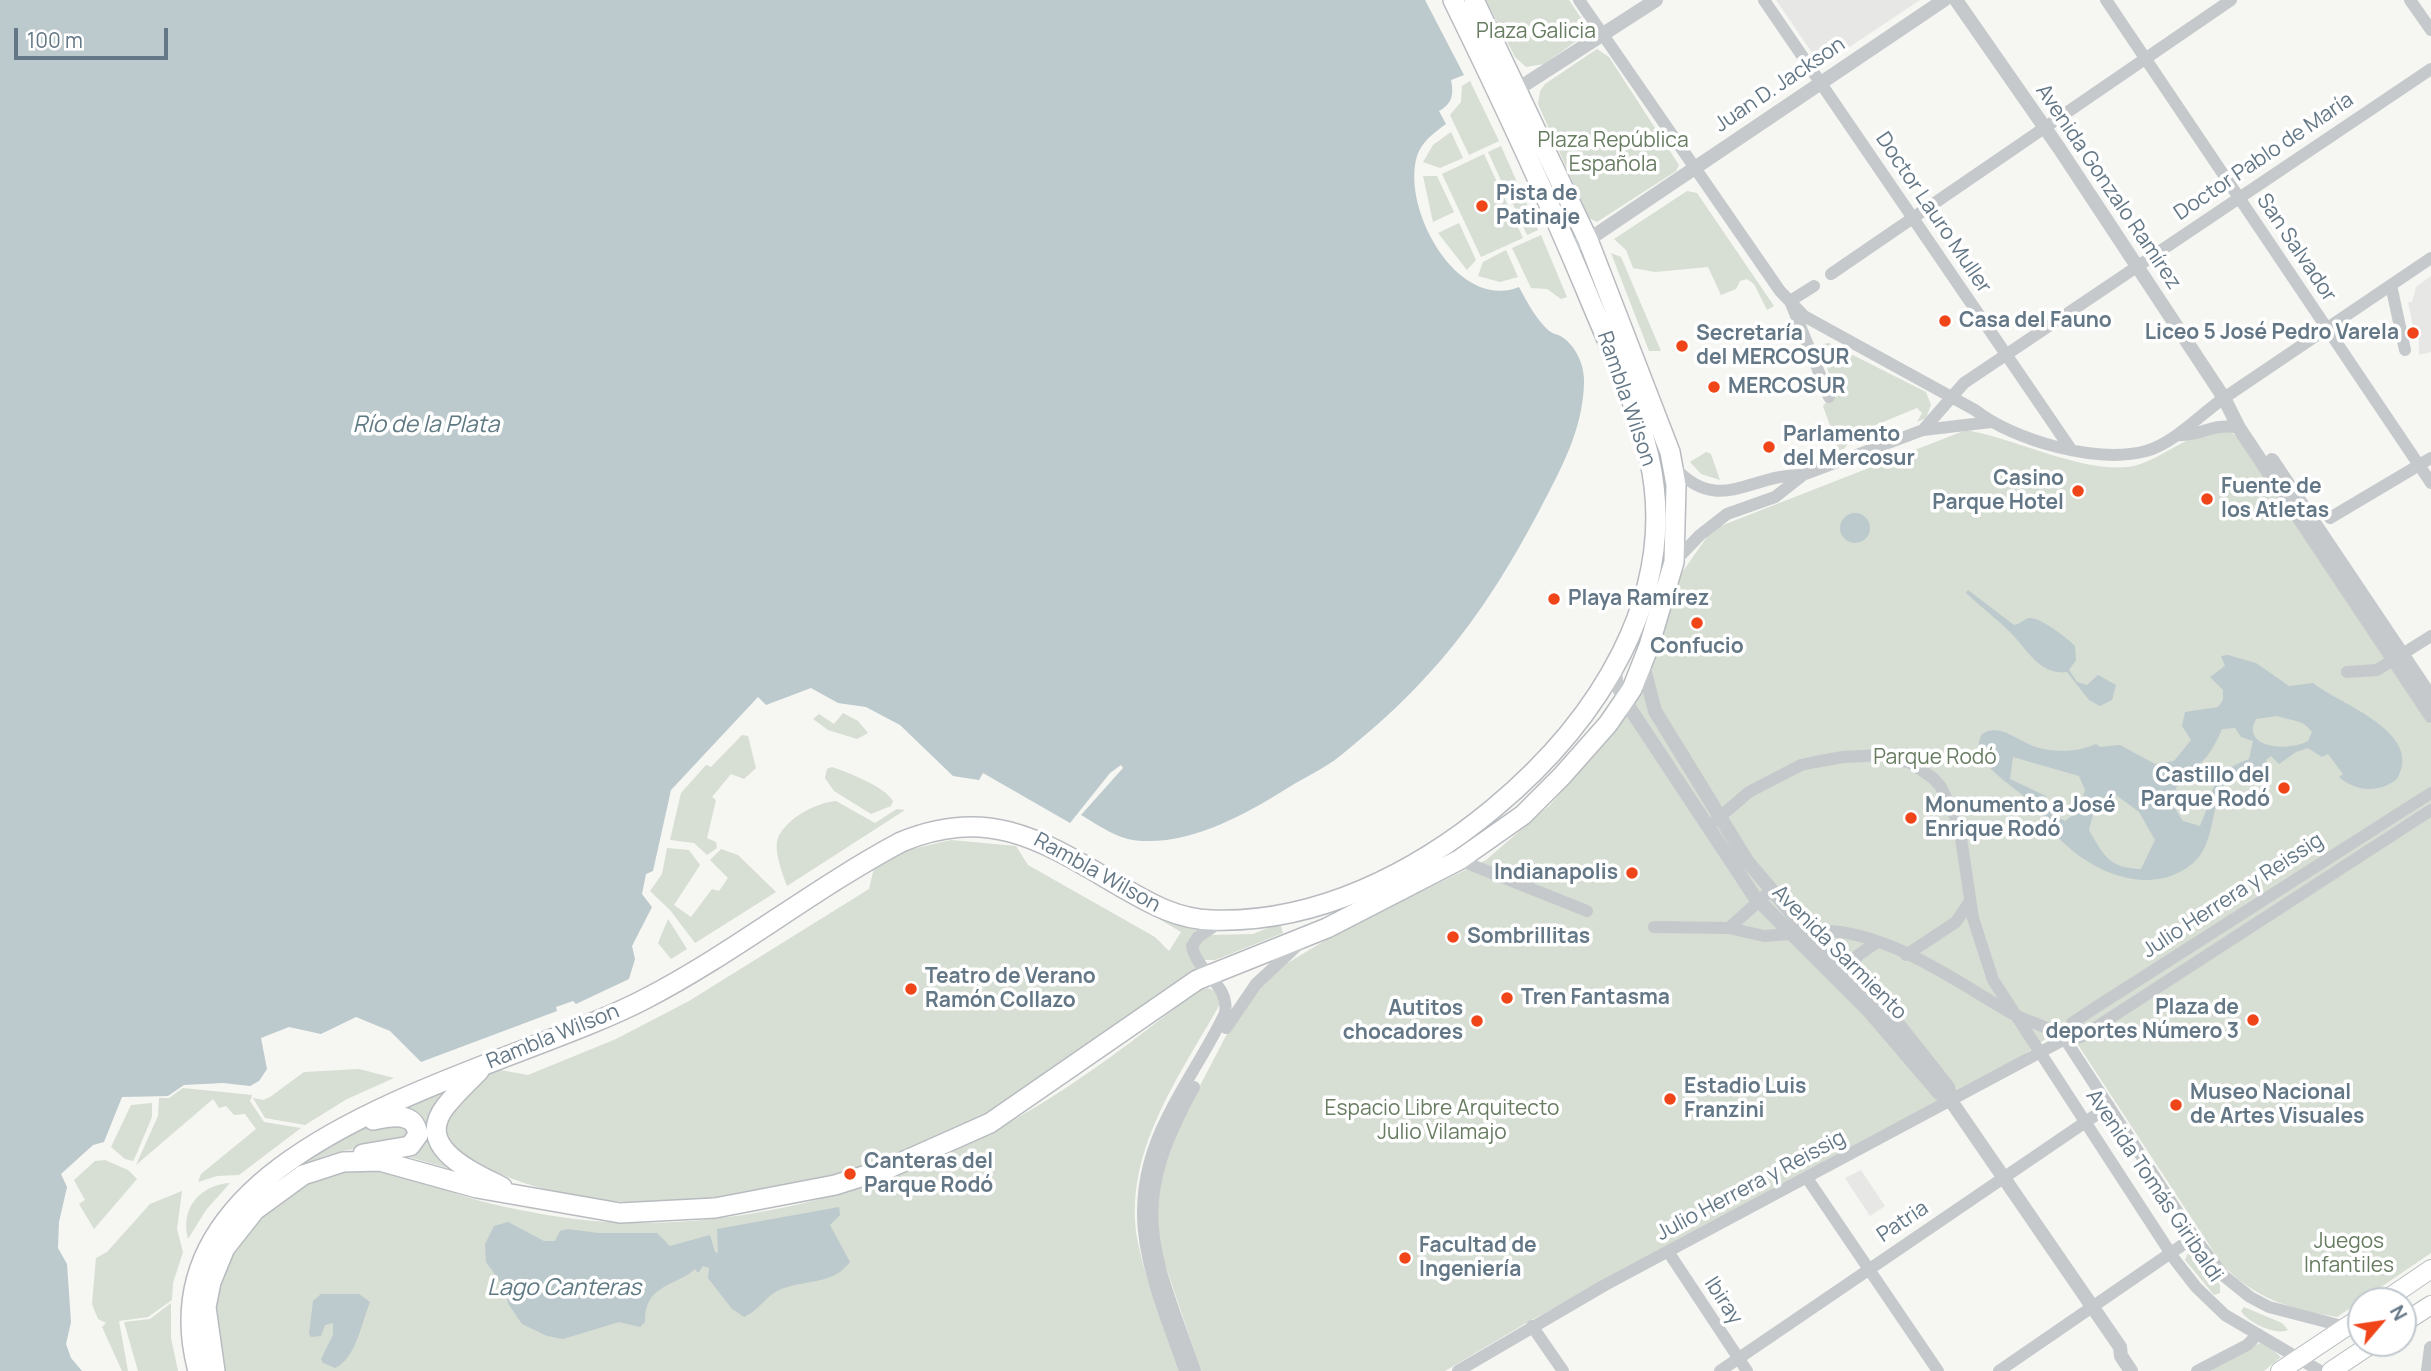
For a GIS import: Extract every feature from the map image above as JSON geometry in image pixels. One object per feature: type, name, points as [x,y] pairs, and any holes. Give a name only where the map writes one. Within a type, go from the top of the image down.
[{"type":"main road","points":[[1453,0],[1510,94]]},
{"type":"main road","points":[[1474,0],[1510,94]]},
{"type":"main road","name":"Rambla Wilson","points":[[521,1198],[620,1213],[672,1212],[794,1195],[889,1168],[990,1123],[1209,974],[1306,936],[1459,860],[1522,815],[1576,762],[1625,701],[1642,664],[1674,562],[1677,521],[1673,466],[1588,240],[1510,94]]},
{"type":"main road","name":"Rambla Wilson","points":[[198,1371],[189,1312],[200,1263],[226,1220],[258,1186],[285,1164],[342,1128],[486,1063],[580,1028],[644,1000],[872,857],[901,842],[942,827],[986,827],[1025,834],[1168,912],[1196,919],[1265,918],[1331,902],[1381,881],[1423,859],[1472,826],[1543,764],[1589,709],[1615,669],[1634,631],[1649,571],[1655,522],[1653,475],[1643,436],[1618,368],[1510,94]]},
{"type":"main road","points":[[486,1063],[445,1107],[439,1117],[437,1137],[447,1154],[456,1162],[521,1198]]},
{"type":"main road","points":[[215,1371],[206,1307],[225,1248],[245,1220],[295,1180],[372,1152],[410,1146],[418,1135],[413,1122],[395,1116],[342,1128]]},
{"type":"main road","points":[[343,1162],[380,1161],[521,1198]]},
{"type":"main road","points":[[2405,1287],[2431,1269]]},
{"type":"main road","points":[[2280,1371],[2347,1326]]},
{"type":"main road","points":[[2332,1371],[2352,1357]]},
{"type":"street","points":[[1579,0],[1695,169],[1790,301],[1804,316],[1991,422],[2042,443],[2112,455],[2149,451],[2177,435],[2224,398],[2431,258]]},
{"type":"street","points":[[1510,94],[1656,0]]},
{"type":"street","name":"Doctor Lauro Muller","points":[[1765,0],[2070,448]]},
{"type":"street","name":"Juan D. Jackson","points":[[1569,248],[1588,240],[1944,0]]},
{"type":"street","name":"Avenida Gonzalo Ramírez","points":[[1956,0],[2045,127],[2224,398],[2239,428],[2399,658],[2431,697]]},
{"type":"street","name":"San Salvador","points":[[2106,0],[2431,483]]},
{"type":"street","points":[[1831,274],[2231,0]]},
{"type":"street","points":[[2410,0],[2431,30]]},
{"type":"street","name":"Doctor Pablo de María","points":[[1923,430],[1950,397],[2005,355],[2135,265],[2431,69]]},
{"type":"street","points":[[2390,285],[2405,350]]},
{"type":"street","points":[[1790,301],[1814,286]]},
{"type":"street","points":[[1790,301],[1829,397]]},
{"type":"street","name":"Avenida Gonzalo Ramírez","points":[[2224,398],[2235,406],[2399,658],[2431,716]]},
{"type":"street","points":[[1674,562],[1716,521],[1775,497],[1803,475],[1923,430],[1991,422]]},
{"type":"street","points":[[2177,435],[2186,436],[2220,425],[2239,428]]},
{"type":"street","points":[[2330,517],[2431,458]]},
{"type":"street","points":[[1673,466],[1691,481],[1712,492],[1741,489],[1783,475],[1803,475]]},
{"type":"street","points":[[1741,489],[1747,508]]},
{"type":"street","points":[[2347,672],[2377,670],[2431,636]]},
{"type":"street","name":"Avenida Sarmiento","points":[[1642,664],[1655,711],[1719,819],[1770,891],[1924,1055],[1948,1087],[1951,1101]]},
{"type":"street","name":"Avenida Sarmiento","points":[[1615,669],[1616,682],[1625,701],[1706,827],[1759,902],[1868,1010],[1939,1093],[1951,1101],[2120,1347],[2131,1371]]},
{"type":"street","points":[[1706,827],[1749,792],[1801,765],[1872,754],[1903,761],[1933,778],[1955,813],[1962,836],[1970,901],[1956,922],[1906,955]]},
{"type":"street","name":"Julio Herrera y Reissig","points":[[2064,1039],[2072,1023],[2090,1010],[2431,793]]},
{"type":"street","name":"Julio Herrera y Reissig","points":[[1458,1371],[1532,1326],[2064,1039],[2081,1037],[2431,810]]},
{"type":"street","points":[[1459,860],[1587,911]]},
{"type":"street","points":[[1729,928],[1770,891]]},
{"type":"street","name":"Avenida Tomás Giribaldi","points":[[1970,901],[1985,961],[1993,980],[2196,1287],[2216,1308],[2320,1371]]},
{"type":"street","points":[[1185,1371],[1147,1258],[1141,1209],[1146,1173],[1157,1138],[1225,1013],[1225,997],[1196,959],[1192,946],[1198,936],[1222,920]]},
{"type":"street","points":[[1654,927],[1729,928],[1764,936],[1790,934]]},
{"type":"street","points":[[1808,932],[1845,933],[1877,942],[1955,976],[2017,1016],[2048,1026],[2064,1039]]},
{"type":"street","points":[[1195,1371],[1154,1252],[1150,1214],[1155,1172],[1174,1122],[1234,1012],[1256,984],[1306,936]]},
{"type":"street","points":[[1850,974],[1857,956],[1877,942]]},
{"type":"street","name":"Avenida Tomás Giribaldi","points":[[2064,1039],[2194,1237],[2224,1276],[2250,1297],[2279,1310],[2347,1321]]},
{"type":"street","name":"Patria","points":[[1720,1371],[2109,1106]]},
{"type":"street","points":[[1807,1178],[1938,1371]]},
{"type":"street","points":[[1999,1371],[2194,1237]]},
{"type":"street","name":"Ibiray","points":[[1668,1253],[1747,1371]]},
{"type":"street","points":[[1532,1326],[1563,1371]]},
{"type":"street","points":[[2197,1371],[2243,1347],[2259,1334]]},
{"type":"street","name":"Avenida Sarmiento","points":[[2120,1347],[2129,1352],[2142,1371]]},
{"type":"street","points":[[2428,1371],[2431,1348]]},
{"type":"shaded area","points":[[1776,0],[1920,0],[1821,66]]},
{"type":"shaded area","points":[[2431,276],[2431,352],[2419,355],[2419,334],[2410,335],[2413,326],[2408,302],[2412,302],[2416,287]]},
{"type":"shaded area","points":[[1861,1170],[1885,1206],[1870,1216],[1845,1178]]},
{"type":"green space","name":"Plaza Galicia","points":[[1486,0],[1569,0],[1587,27],[1588,33],[1544,64],[1526,67],[1515,57]]},
{"type":"green space","name":"Plaza República Española","points":[[1597,49],[1609,57],[1679,165],[1676,171],[1597,222],[1589,218],[1538,104],[1540,91],[1545,84]]},
{"type":"green space","points":[[1470,81],[1499,141],[1469,155],[1450,115],[1461,102],[1462,86]]},
{"type":"green space","points":[[1451,132],[1463,158],[1440,168],[1423,162],[1433,145]]},
{"type":"green space","points":[[1501,146],[1517,182],[1505,189],[1488,152]]},
{"type":"green space","name":"Pista de Patinaje","points":[[1484,154],[1523,238],[1481,257],[1442,174]]},
{"type":"green space","points":[[1423,176],[1437,176],[1454,212],[1433,222]]},
{"type":"green space","points":[[1687,191],[1697,193],[1774,306],[1767,310],[1754,284],[1747,279],[1740,281],[1736,289],[1721,295],[1708,267],[1655,272],[1633,268],[1626,250],[1614,239]]},
{"type":"green space","points":[[1523,195],[1538,230],[1527,235],[1511,200]]},
{"type":"green space","points":[[1459,223],[1476,260],[1467,270],[1438,233]]},
{"type":"green space","points":[[1541,235],[1567,297],[1561,299],[1547,289],[1531,288],[1512,248]]},
{"type":"green space","points":[[1506,250],[1518,277],[1500,282],[1478,276],[1483,262]]},
{"type":"green space","points":[[1611,253],[1621,257],[1661,351],[1649,351]]},
{"type":"green space","points":[[1829,343],[1926,392],[1931,405],[1926,418],[1917,422],[1922,413],[1917,408],[1856,433],[1844,449],[1839,451],[1823,406],[1835,391],[1821,351],[1823,344]]},
{"type":"green space","name":"Parque Rodó","points":[[1966,430],[2068,460],[2109,467],[2140,464],[2191,438],[2216,430],[2227,431],[2239,438],[2431,724],[2431,1253],[2381,1287],[2347,1287],[2347,1310],[2337,1317],[2304,1311],[2260,1294],[2221,1263],[2065,1025],[2019,1058],[1528,1322],[1445,1371],[1201,1371],[1161,1252],[1157,1230],[1156,1191],[1181,1122],[1239,1011],[1255,991],[1286,964],[1344,929],[1486,860],[1550,805],[1609,738],[1640,693],[1676,581],[1707,537],[1718,527]]},
{"type":"green space","points":[[1706,452],[1711,454],[1720,480],[1701,474],[1690,462]]},
{"type":"green space","points":[[843,713],[858,721],[868,733],[857,739],[828,730],[813,719],[819,714],[834,724]]},
{"type":"green space","points":[[742,735],[748,736],[756,768],[744,779],[731,774],[712,797],[716,800],[707,838],[716,842],[717,848],[707,855],[694,843],[670,840],[681,793],[706,765],[711,767]]},
{"type":"green space","points":[[832,767],[882,790],[893,801],[891,806],[871,814],[834,791],[825,778],[827,769]]},
{"type":"green space","points":[[836,801],[875,823],[897,809],[905,810],[787,886],[777,852],[780,834],[800,814]]},
{"type":"green space","points":[[951,840],[1016,846],[1028,865],[1155,937],[1169,951],[1181,932],[1139,907],[1200,927],[1189,944],[1197,970],[1046,1078],[991,1112],[930,1142],[864,1167],[793,1187],[721,1199],[649,1203],[578,1196],[511,1178],[449,1147],[444,1123],[484,1074],[495,1069],[528,1075],[616,1039],[689,1001],[869,889],[874,868],[908,850]]},
{"type":"green space","points":[[667,848],[689,850],[700,865],[674,905],[691,917],[712,889],[719,891],[728,878],[710,860],[721,849],[738,855],[776,892],[695,943],[670,910],[650,891],[662,874]]},
{"type":"green space","points":[[668,919],[687,949],[671,959],[658,943]]},
{"type":"green space","points":[[1280,923],[1283,933],[1215,960],[1203,960],[1197,945],[1208,935],[1253,934]]},
{"type":"green space","points":[[1208,988],[1217,992],[1220,1004],[1157,1118],[1138,1179],[1135,1210],[1142,1259],[1180,1371],[221,1371],[214,1322],[216,1299],[231,1257],[243,1237],[259,1219],[305,1180],[355,1168],[380,1168],[492,1204],[547,1215],[607,1222],[667,1222],[729,1217],[790,1206],[849,1191],[964,1146],[1064,1089],[1197,991]]},
{"type":"green space","points":[[359,1069],[394,1078],[347,1099],[305,1125],[265,1118],[253,1098],[263,1100],[270,1097],[304,1072]]},
{"type":"green space","points":[[453,1086],[444,1099],[447,1168],[399,1154],[417,1147],[400,1111]]},
{"type":"green space","points":[[183,1088],[252,1095],[250,1101],[264,1122],[301,1128],[239,1175],[217,1176],[198,1182],[201,1174],[256,1129],[245,1114],[234,1115],[226,1106],[219,1108],[213,1099],[136,1165],[158,1116],[159,1098],[169,1098]]},
{"type":"green space","points":[[152,1103],[152,1117],[136,1155],[133,1161],[125,1159],[111,1147],[131,1105]]},
{"type":"green space","points":[[389,1122],[410,1127],[410,1139],[401,1144],[346,1150],[313,1160],[267,1189],[230,1229],[206,1276],[201,1302],[201,1337],[208,1371],[205,1371],[198,1337],[198,1305],[204,1276],[214,1249],[230,1224],[275,1180],[313,1154],[354,1132]]},
{"type":"green space","points":[[105,1160],[128,1170],[137,1179],[94,1229],[79,1204],[85,1200],[74,1180],[95,1161]]},
{"type":"green space","points":[[230,1183],[206,1210],[188,1239],[187,1217],[195,1200],[210,1188]]},
{"type":"green space","points":[[182,1191],[177,1229],[183,1252],[173,1283],[172,1300],[148,1317],[119,1321],[128,1371],[122,1371],[102,1327],[106,1323],[98,1319],[92,1304],[96,1258],[107,1252],[150,1204]]},
{"type":"green space","points":[[2188,1253],[2194,1253],[2220,1285],[2220,1293],[2214,1295],[2185,1260]]},
{"type":"green space","points":[[171,1303],[171,1338],[178,1371],[138,1371],[124,1322],[150,1319]]},
{"type":"green space","points":[[2244,1307],[2282,1323],[2288,1330],[2269,1330],[2255,1323],[2241,1311]]},
{"type":"green space","points":[[2263,1342],[2281,1357],[2264,1371],[2206,1371],[2241,1350]]},
{"type":"water","name":"Río de la Plata","points":[[0,0],[1425,0],[1464,75],[1451,80],[1451,99],[1439,111],[1446,124],[1425,142],[1417,156],[1414,178],[1417,202],[1426,227],[1455,270],[1475,284],[1496,291],[1519,287],[1544,326],[1571,346],[1579,357],[1584,377],[1580,417],[1562,465],[1498,583],[1429,674],[1373,729],[1334,761],[1253,808],[1200,832],[1162,840],[1135,840],[1110,832],[1081,815],[1123,768],[1121,765],[1110,773],[1070,823],[983,773],[979,780],[953,776],[900,725],[866,707],[838,703],[811,688],[766,705],[758,697],[671,790],[653,871],[646,874],[642,894],[652,907],[632,946],[635,959],[629,979],[576,1004],[573,1001],[556,1007],[557,1011],[421,1062],[390,1031],[356,1017],[321,1034],[289,1027],[261,1038],[267,1069],[259,1081],[250,1086],[223,1083],[184,1085],[168,1096],[122,1097],[104,1142],[93,1145],[61,1174],[67,1187],[59,1222],[58,1248],[67,1264],[71,1322],[66,1344],[71,1358],[82,1371],[0,1371]]},
{"type":"water","points":[[1855,513],[1866,517],[1870,528],[1866,539],[1855,543],[1844,539],[1840,528],[1844,517]]},
{"type":"water","points":[[1968,590],[2014,625],[2034,618],[2060,634],[2075,646],[2076,660],[2069,670],[2077,682],[2087,685],[2098,675],[2116,685],[2112,700],[2100,706],[2089,700],[2067,672],[2057,672],[2042,666],[2006,628],[1966,593]]},
{"type":"water","points":[[2228,655],[2256,663],[2289,686],[2313,683],[2375,721],[2390,734],[2399,747],[2402,762],[2397,779],[2383,787],[2360,788],[2339,777],[2343,774],[2328,754],[2322,757],[2308,748],[2296,752],[2279,764],[2271,756],[2266,760],[2271,770],[2242,773],[2223,786],[2205,847],[2192,864],[2174,874],[2156,879],[2137,879],[2099,868],[2082,858],[2053,832],[2027,799],[1988,766],[1977,750],[1981,735],[1994,730],[2043,749],[2066,751],[2096,744],[2100,747],[2120,745],[2155,764],[2174,761],[2191,740],[2182,726],[2185,712],[2218,707],[2223,700],[2223,690],[2210,677],[2225,666],[2221,656]],"holes":[[[2277,716],[2301,723],[2312,732],[2308,741],[2299,744],[2279,747],[2268,745],[2255,736],[2253,729],[2256,719]],[[2235,728],[2241,737],[2253,741],[2249,759],[2235,765],[2219,778],[2200,826],[2183,821],[2171,802],[2181,775],[2196,767],[2206,757],[2222,729]],[[2013,757],[2079,776],[2085,790],[2078,811],[2065,821],[2051,811],[2046,796],[2010,779]],[[2116,795],[2139,812],[2155,840],[2141,869],[2114,863],[2099,847],[2089,830],[2097,799]]]},
{"type":"water","name":"Lago Canteras","points":[[839,1207],[840,1215],[830,1225],[850,1262],[844,1269],[828,1278],[778,1290],[744,1317],[732,1309],[708,1278],[709,1268],[703,1266],[698,1273],[695,1269],[656,1293],[650,1300],[645,1322],[640,1327],[619,1322],[563,1339],[547,1336],[522,1324],[509,1305],[502,1284],[486,1262],[485,1244],[494,1226],[508,1222],[544,1241],[555,1241],[560,1231],[568,1229],[598,1233],[657,1233],[670,1246],[710,1235],[715,1252],[718,1253],[717,1229]]},
{"type":"water","points":[[321,1294],[359,1294],[370,1302],[353,1348],[348,1357],[335,1368],[323,1363],[321,1359],[333,1335],[333,1323],[325,1325],[321,1336],[311,1337],[309,1334],[313,1301]]},
{"type":"place","name":"Pista de Patinaje","points":[[1482,206]]},
{"type":"place","name":"Casa del Fauno","points":[[1945,321]]},
{"type":"place","name":"Liceo 5 José Pedro Varela","points":[[2413,333]]},
{"type":"place","name":"Secretaría del MERCOSUR","points":[[1682,346]]},
{"type":"place","name":"MERCOSUR","points":[[1714,387]]},
{"type":"place","name":"Parlamento del Mercosur","points":[[1769,447]]},
{"type":"place","name":"Casino Parque Hotel","points":[[2078,491]]},
{"type":"place","name":"Fuente de los Atletas","points":[[2207,499]]},
{"type":"place","name":"Playa Ramírez","points":[[1554,599]]},
{"type":"place","name":"Confucio","points":[[1697,623]]},
{"type":"place","name":"Castillo del Parque Rodó","points":[[2284,788]]},
{"type":"place","name":"Monumento a José Enrique Rodó","points":[[1911,818]]},
{"type":"place","name":"Indianapolis","points":[[1632,873]]},
{"type":"place","name":"Sombrillitas","points":[[1453,937]]},
{"type":"place","name":"Teatro de Verano Ramón Collazo","points":[[911,989]]},
{"type":"place","name":"Tren Fantasma","points":[[1507,998]]},
{"type":"place","name":"Plaza de deportes Número 3","points":[[2253,1020]]},
{"type":"place","name":"Autitos chocadores","points":[[1477,1021]]},
{"type":"place","name":"Estadio Luis Franzini","points":[[1670,1099]]},
{"type":"place","name":"Museo Nacional de Artes Visuales","points":[[2176,1105]]},
{"type":"place","name":"Canteras del Parque Rodó","points":[[850,1174]]},
{"type":"place","name":"Facultad de Ingeniería","points":[[1405,1258]]},
{"type":"park label","name":"Espacio Libre Arquitecto Julio Vilamajo","points":[[1442,1121]]},
{"type":"park label","name":"Juegos Infantiles","points":[[2349,1254]]}]
